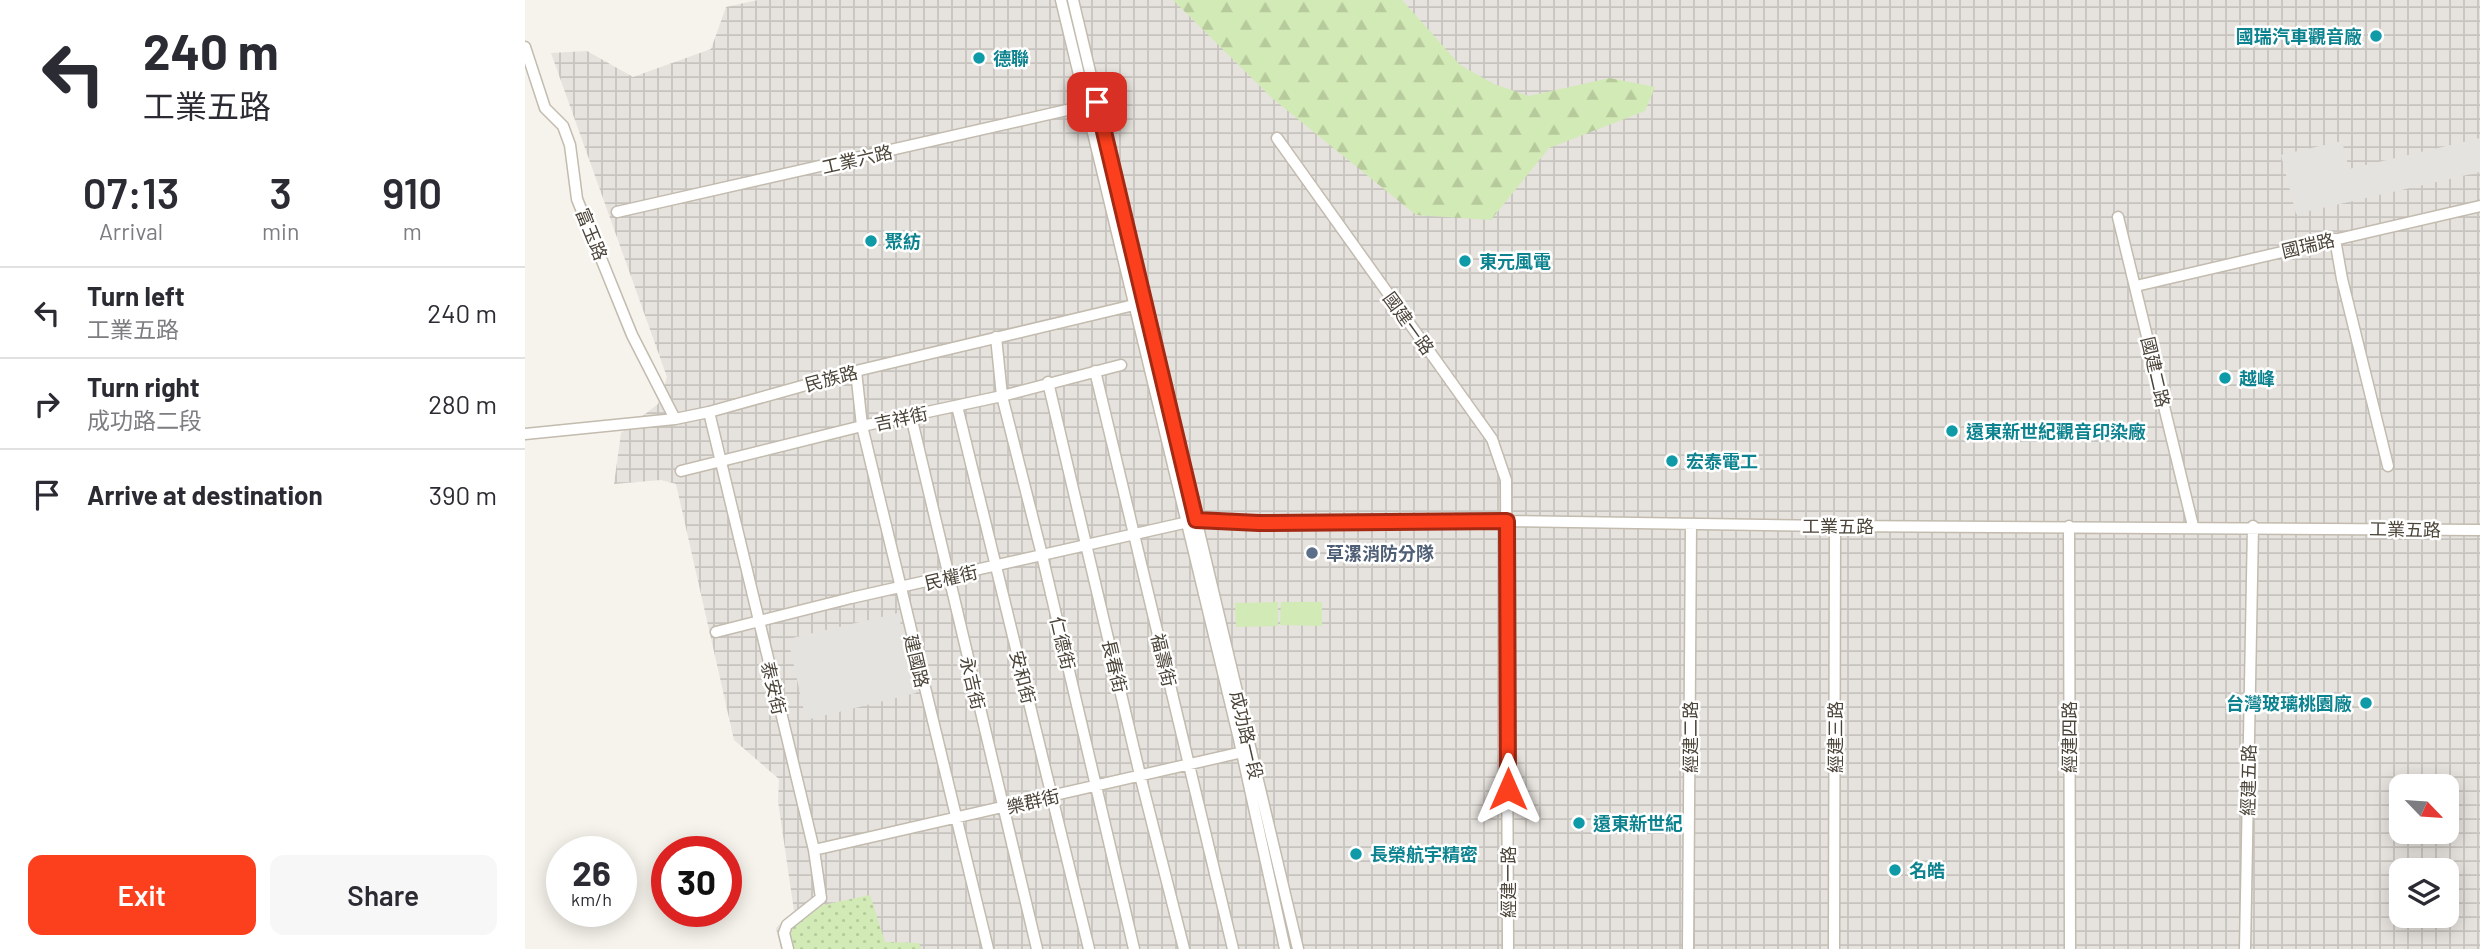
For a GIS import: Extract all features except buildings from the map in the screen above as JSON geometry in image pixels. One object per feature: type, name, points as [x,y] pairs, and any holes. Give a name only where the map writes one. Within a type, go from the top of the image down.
[{"type":"street","points":[[1061,0],[1134,305],[1191,521]]},
{"type":"street","points":[[1073,0],[1146,307],[1191,521]]},
{"type":"street","name":"富玉路","points":[[525,47],[545,108],[563,126],[570,145],[577,199],[632,335],[675,419]]},
{"type":"street","name":"工業六路","points":[[617,212],[1097,102]]},
{"type":"street","name":"國建一路","points":[[1277,138],[1492,439],[1506,480],[1507,521]]},
{"type":"street","name":"國瑞路","points":[[2136,286],[2480,206]]},
{"type":"street","name":"國建二路","points":[[2118,217],[2193,526]]},
{"type":"street","points":[[2335,239],[2341,279],[2388,466]]},
{"type":"street","points":[[1134,305],[1146,307]]},
{"type":"street","name":"民族路","points":[[525,433],[675,419],[709,412],[856,371],[1134,305]]},
{"type":"street","name":"仁德街","points":[[996,337],[1002,396],[1134,949]]},
{"type":"street","name":"吉祥街","points":[[681,471],[862,426],[1002,396],[1121,365]]},
{"type":"street","name":"建國路","points":[[856,371],[862,426],[988,949]]},
{"type":"street","name":"福壽街","points":[[1095,371],[1233,949]]},
{"type":"street","name":"長春街","points":[[1048,382],[1140,775],[1184,949]]},
{"type":"street","name":"安和街","points":[[957,405],[1089,949]]},
{"type":"street","name":"泰安街","points":[[709,412],[814,850],[821,898],[787,925],[784,933],[788,949]]},
{"type":"street","name":"永吉街","points":[[911,416],[1037,949]]},
{"type":"street","name":"工業五路","points":[[1191,521],[2253,526],[2480,530]]},
{"type":"street","name":"民權街","points":[[716,632],[1191,521]]},
{"type":"street","name":"成功路一段","points":[[1191,521],[1246,752],[1298,949]]},
{"type":"street","name":"經建一路","points":[[1507,521],[1508,949]]},
{"type":"street","name":"經建二路","points":[[1688,949],[1691,524]]},
{"type":"street","name":"經建三路","points":[[1834,949],[1835,526]]},
{"type":"street","name":"經建四路","points":[[2069,526],[2070,949]]},
{"type":"street","name":"經建五路","points":[[2245,949],[2253,526]]},
{"type":"street","name":"成功路一段","points":[[1246,752],[1285,949]]},
{"type":"street","name":"樂群街","points":[[814,850],[1246,752]]},
{"type":"shaded area","points":[[758,0],[2480,0],[2480,949],[781,949],[776,928],[794,911],[778,801],[779,779],[734,740],[676,484],[661,480],[614,484],[621,433],[658,404],[667,377],[551,53],[587,51],[633,77],[711,49],[726,7]]},
{"type":"shaded area","points":[[2480,138],[2480,172],[2296,214],[2281,155],[2342,141],[2349,169]]},
{"type":"shaded area","points":[[898,613],[916,693],[806,720],[788,639]]},
{"type":"green space","points":[[1173,0],[1402,0],[1460,65],[1494,84],[1529,96],[1610,78],[1655,87],[1645,111],[1549,148],[1491,220],[1416,215],[1272,98]]},
{"type":"green space","points":[[1278,602],[1278,626],[1236,627],[1235,603]]},
{"type":"green space","points":[[1281,602],[1322,602],[1322,626],[1280,625]]},
{"type":"green space","points":[[870,895],[885,942],[919,943],[921,949],[792,949],[787,931],[790,926],[823,905]]},
{"type":"place","name":"國瑞汽車觀音廠","points":[[2376,36]]},
{"type":"place","name":"德聯","points":[[979,58]]},
{"type":"place","name":"聚紡","points":[[871,241]]},
{"type":"place","name":"東元風電","points":[[1465,261]]},
{"type":"place","name":"越峰","points":[[2225,378]]},
{"type":"place","name":"遠東新世紀觀音印染廠","points":[[1952,431]]},
{"type":"place","name":"宏泰電工","points":[[1672,461]]},
{"type":"place","name":"草漯消防分隊","points":[[1312,553]]},
{"type":"place","name":"台灣玻璃桃園廠","points":[[2366,703]]},
{"type":"place","name":"遠東新世紀","points":[[1579,823]]},
{"type":"place","name":"長榮航宇精密","points":[[1356,854]]},
{"type":"place","name":"名皓","points":[[1895,870]]},
{"type":"route","points":[[1097,102],[1196,520],[1259,523],[1507,521],[1508,789]]}]
